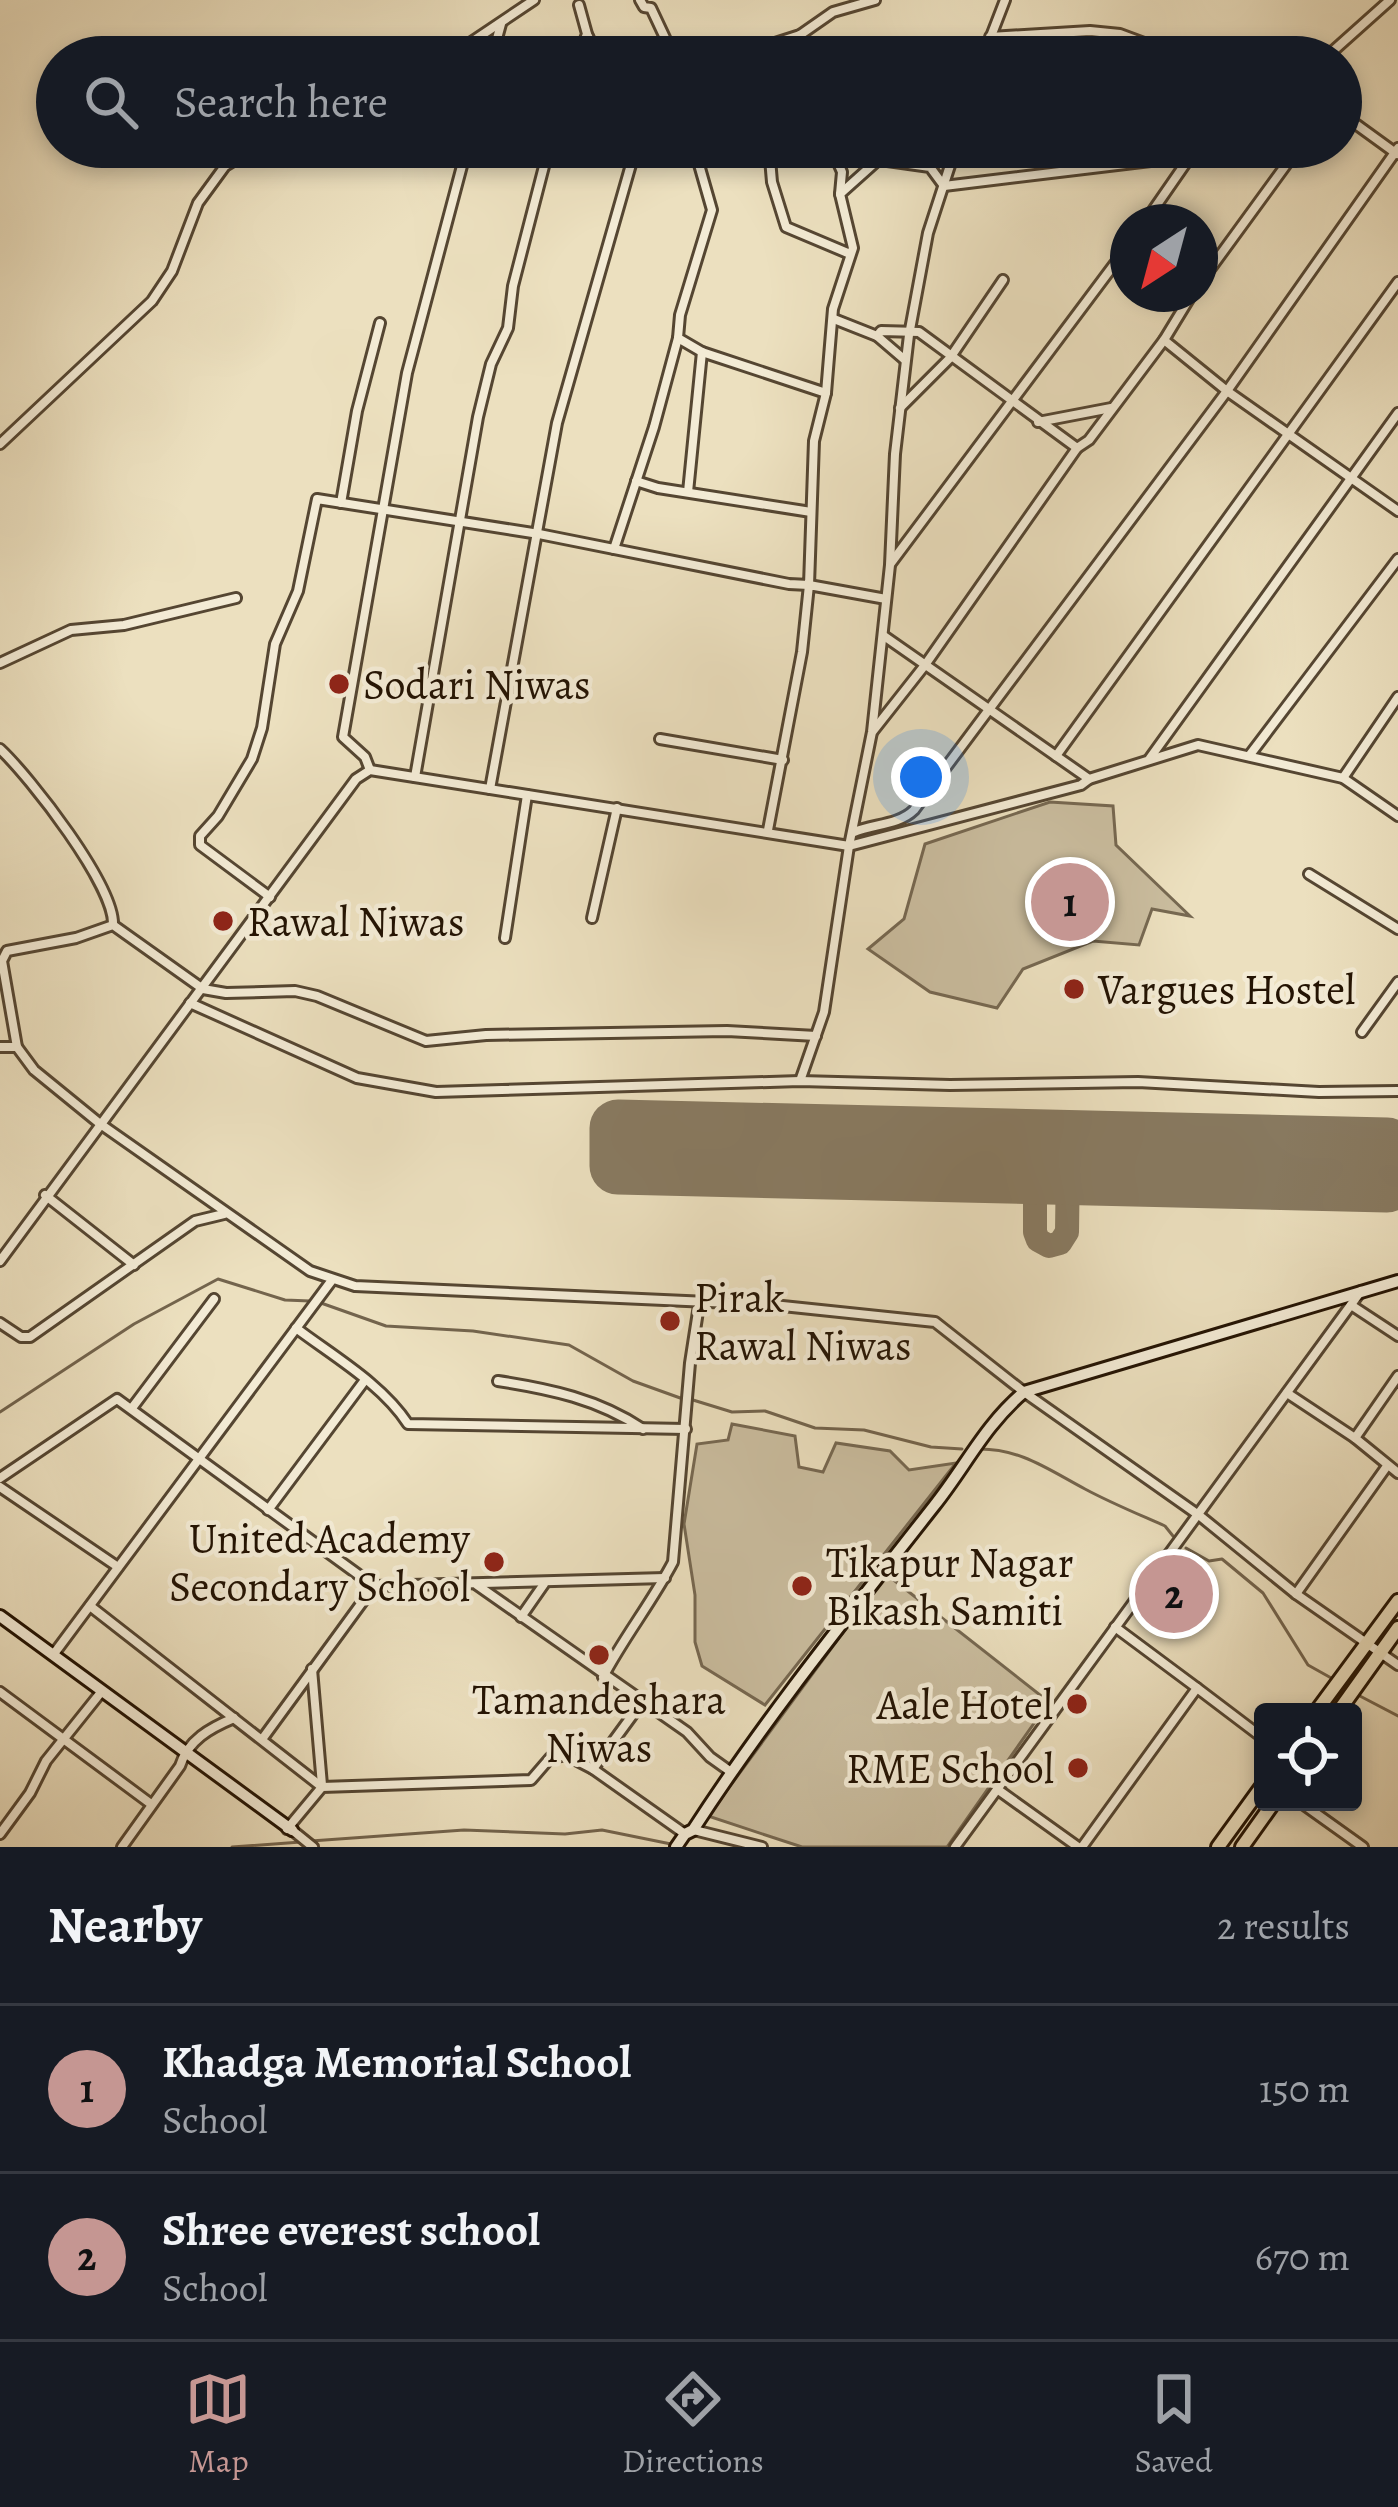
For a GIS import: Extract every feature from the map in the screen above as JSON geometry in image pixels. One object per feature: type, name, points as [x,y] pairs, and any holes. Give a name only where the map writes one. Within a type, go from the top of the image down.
[{"type":"main road","points":[[1322,1703],[1398,1601]]},
{"type":"main road","points":[[1345,1703],[1398,1628]]},
{"type":"main road","points":[[1218,1847],[1254,1797]]},
{"type":"main road","points":[[1242,1847],[1268,1811]]},
{"type":"street","points":[[479,36],[534,0]]},
{"type":"street","points":[[640,0],[651,8],[664,36]]},
{"type":"street","points":[[797,36],[833,12],[875,0]]},
{"type":"street","points":[[990,36],[1005,0]]},
{"type":"street","points":[[1350,36],[1390,0]]},
{"type":"street","points":[[579,5],[587,34]]},
{"type":"street","points":[[497,36],[501,21]]},
{"type":"street","points":[[1007,36],[1090,31],[1125,36]]},
{"type":"street","points":[[853,833],[877,822],[907,817],[990,713],[1227,391],[1397,152],[1362,128]]},
{"type":"street","points":[[0,445],[152,301],[172,271],[198,203],[224,168]]},
{"type":"street","points":[[370,770],[343,737],[406,373],[461,168]]},
{"type":"street","points":[[415,777],[478,417],[491,364],[508,328],[513,286],[544,168]]},
{"type":"street","points":[[490,789],[557,423],[630,168]]},
{"type":"street","points":[[614,549],[655,428],[680,315],[712,210],[700,168]]},
{"type":"street","points":[[771,168],[786,227],[850,254]]},
{"type":"street","points":[[768,830],[802,652],[814,441],[826,393],[833,309],[850,254],[851,236],[840,194],[841,168]]},
{"type":"street","points":[[840,194],[869,168]]},
{"type":"street","points":[[931,168],[944,185]]},
{"type":"street","points":[[800,1081],[828,992],[849,846],[872,732],[909,335],[928,233],[949,168]]},
{"type":"street","points":[[944,185],[1090,168]]},
{"type":"street","points":[[1158,204],[1183,168]]},
{"type":"street","points":[[1218,258],[1284,168]]},
{"type":"street","points":[[890,565],[1110,270]]},
{"type":"street","points":[[899,410],[950,358],[1004,280]]},
{"type":"street","points":[[1056,756],[1398,282]]},
{"type":"street","points":[[872,732],[1181,312]]},
{"type":"street","points":[[834,319],[878,336],[906,361]]},
{"type":"street","points":[[341,503],[357,411],[380,323]]},
{"type":"street","points":[[878,336],[881,332],[919,332],[1077,448]]},
{"type":"street","points":[[678,338],[702,352],[826,393]]},
{"type":"street","points":[[1164,340],[1227,391],[1398,512]]},
{"type":"street","points":[[688,492],[702,352]]},
{"type":"street","points":[[1038,422],[1113,408]]},
{"type":"street","points":[[1150,759],[1398,413]]},
{"type":"street","points":[[635,481],[811,512]]},
{"type":"street","points":[[270,897],[200,845],[200,836],[218,816],[252,759],[262,728],[275,644],[298,591],[317,499],[539,534],[887,599]]},
{"type":"street","points":[[1249,756],[1398,559]]},
{"type":"street","points":[[0,663],[71,629],[124,625],[236,598]]},
{"type":"street","points":[[883,635],[1089,779]]},
{"type":"street","points":[[1343,778],[1398,697]]},
{"type":"street","points":[[660,739],[783,760]]},
{"type":"street","points":[[0,1261],[356,779],[370,770],[849,846],[1012,805],[1198,745],[1343,778],[1398,816]]},
{"type":"street","points":[[0,749],[18,766],[88,865],[114,913],[113,925]]},
{"type":"street","points":[[505,938],[527,795]]},
{"type":"street","points":[[592,918],[617,808]]},
{"type":"street","points":[[1310,874],[1398,929]]},
{"type":"street","points":[[113,925],[203,989],[295,991],[317,996],[426,1041],[486,1035],[727,1030],[816,1036]]},
{"type":"street","points":[[113,925],[76,938],[8,950],[2,961],[17,1047],[34,1070],[99,1123],[310,1271],[355,1286],[773,1305],[935,1322],[1024,1392],[1200,1516],[1296,1594],[1398,1665]]},
{"type":"street","points":[[1362,1032],[1398,982]]},
{"type":"street","points":[[190,1003],[357,1078],[402,1088],[480,1093],[800,1081],[1138,1082],[1319,1092],[1398,1091]]},
{"type":"street","points":[[0,1047],[17,1047]]},
{"type":"street","points":[[46,1195],[134,1265]]},
{"type":"street","points":[[0,1323],[22,1337],[30,1336],[195,1221],[226,1214]]},
{"type":"street","points":[[52,1655],[332,1280]]},
{"type":"street","points":[[676,1847],[999,1413],[1024,1392],[1398,1281]]},
{"type":"street","points":[[955,1847],[1362,1290]]},
{"type":"street","points":[[131,1408],[214,1299]]},
{"type":"street","points":[[603,1677],[673,1562],[689,1363],[699,1305]]},
{"type":"street","points":[[1351,1305],[1398,1336]]},
{"type":"street","points":[[296,1328],[399,1409],[408,1424],[686,1430]]},
{"type":"street","points":[[1355,1438],[1398,1376]]},
{"type":"street","points":[[268,1510],[365,1380]]},
{"type":"street","points":[[498,1381],[550,1388],[588,1400],[643,1429]]},
{"type":"street","points":[[1287,1393],[1398,1473]]},
{"type":"street","points":[[118,1568],[0,1482],[117,1399],[374,1586],[665,1578]]},
{"type":"street","points":[[1296,1594],[1388,1466]]},
{"type":"street","points":[[521,1617],[545,1582]]},
{"type":"street","points":[[477,1585],[687,1732],[731,1772]]},
{"type":"street","points":[[263,1738],[374,1586]]},
{"type":"street","points":[[90,1606],[322,1787],[532,1780],[550,1758],[566,1754],[689,1832],[762,1847]]},
{"type":"street","points":[[0,1616],[310,1845]]},
{"type":"street","points":[[1115,1627],[1254,1731]]},
{"type":"street","points":[[290,1830],[322,1787],[312,1667]]},
{"type":"street","points":[[997,1790],[1080,1847],[1197,1688]]},
{"type":"street","points":[[0,1834],[64,1737],[102,1691]]},
{"type":"street","points":[[0,1692],[151,1804]]},
{"type":"street","points":[[593,1769],[642,1702]]},
{"type":"street","points":[[122,1847],[180,1766],[184,1752],[208,1729],[234,1718]]},
{"type":"street","points":[[1313,1811],[1363,1847]]},
{"type":"shaded area","points":[[1050,802],[1113,806],[1116,845],[1190,916],[1152,909],[1139,945],[1093,941],[1023,969],[997,1008],[930,992],[868,949],[904,919],[925,844]]},
{"type":"shaded area","points":[[732,1424],[795,1436],[799,1467],[823,1472],[836,1443],[890,1451],[909,1470],[956,1463],[765,1705],[702,1666],[695,1642],[695,1595],[684,1524],[697,1444],[728,1440]]},
{"type":"shaded area","points":[[886,1574],[1049,1702],[947,1847],[802,1847],[708,1816]]},
{"type":"waterway","points":[[0,1412],[134,1324],[218,1279],[285,1300],[310,1301]]},
{"type":"waterway","points":[[321,1303],[386,1326],[473,1331],[569,1345],[633,1381],[683,1399]]},
{"type":"waterway","points":[[693,1400],[732,1412],[765,1411],[815,1428],[864,1430],[931,1447],[962,1449]]},
{"type":"waterway","points":[[977,1449],[1007,1452],[1034,1462],[1165,1526],[1173,1536]]},
{"type":"waterway","points":[[1186,1548],[1209,1561],[1222,1559],[1263,1593],[1308,1665],[1333,1679]]},
{"type":"waterway","points":[[1358,1695],[1398,1716]]},
{"type":"waterway","points":[[311,1841],[464,1830],[565,1834],[602,1830],[671,1844]]},
{"type":"waterway","points":[[232,1847],[301,1842]]},
{"type":"taxiway","points":[[1035,1157],[1035,1232],[1049,1246],[1060,1243],[1067,1232],[1068,1158]]},
{"type":"runway","points":[[618,1128],[1387,1146],[1387,1184],[618,1166],[618,1128]]},
{"type":"place","name":"Sodari Niwas","points":[[339,684]]},
{"type":"place","name":"Khadga Memorial School","points":[[1070,902]]},
{"type":"place","name":"Rawal Niwas","points":[[223,921]]},
{"type":"place","name":"Vargues Hostel","points":[[1074,989]]},
{"type":"place","name":"Pirak Rawal Niwas","points":[[670,1321]]},
{"type":"place","name":"United Academy Secondary School","points":[[494,1562]]},
{"type":"place","name":"Tikapur Nagar Bikash Samiti","points":[[802,1586]]},
{"type":"place","name":"Shree everest school","points":[[1174,1594]]},
{"type":"place","name":"Tamandeshara Niwas","points":[[599,1655]]},
{"type":"place","name":"Aale Hotel","points":[[1077,1704]]},
{"type":"place","name":"RME School","points":[[1078,1768]]}]
